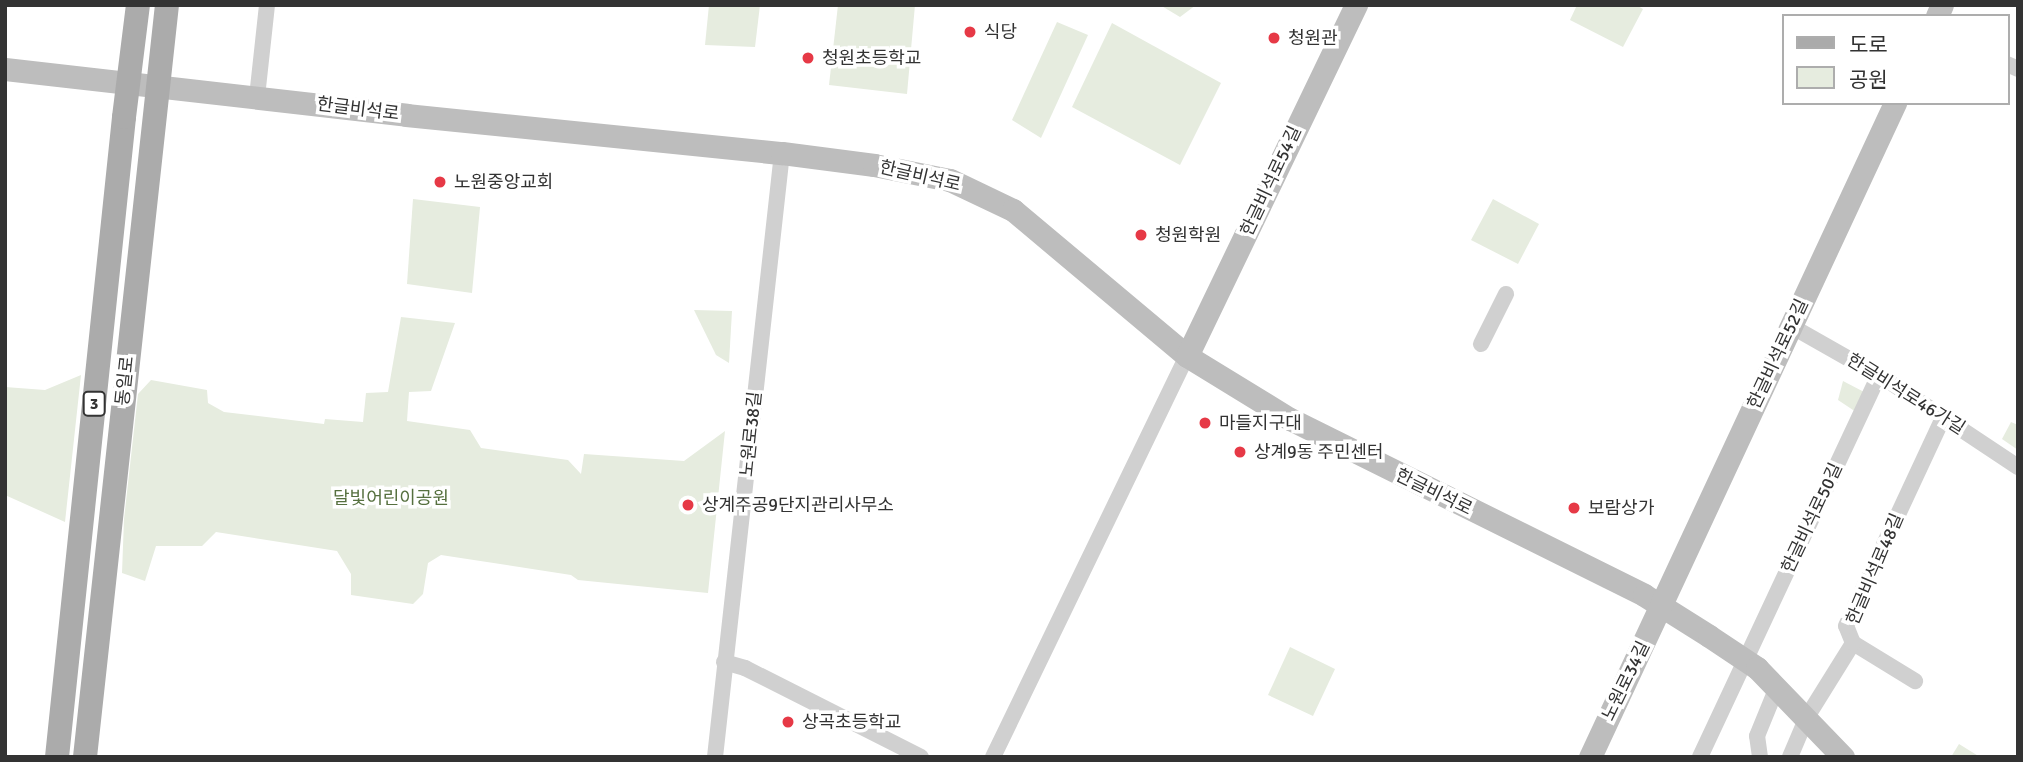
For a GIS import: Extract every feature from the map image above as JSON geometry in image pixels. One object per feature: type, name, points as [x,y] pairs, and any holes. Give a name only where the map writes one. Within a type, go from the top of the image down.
[{"type":"main road","name":"동일로","points":[[57,753],[138,5]]},
{"type":"main road","name":"동일로","points":[[85,757],[167,5]]},
{"type":"main road","name":"한글비석로54길","points":[[1187,356],[1356,5]]},
{"type":"main road","name":"한글비석로","points":[[5,69],[129,85],[782,153],[926,174],[981,193],[1013,210],[1054,241],[1187,356],[1290,419],[1662,605],[1745,660],[1777,687],[1843,757]]},
{"type":"main road","name":"한글비석로52길","points":[[1662,605],[1894,105]]},
{"type":"main road","name":"노원로34길","points":[[1590,757],[1662,605]]},
{"type":"street","points":[[257,97],[267,5]]},
{"type":"street","name":"노원로38길","points":[[715,757],[782,153]]},
{"type":"street","points":[[1481,344],[1506,294]]},
{"type":"street","name":"한글비석로46가길","points":[[1791,326],[1944,416],[2018,467]]},
{"type":"street","points":[[993,757],[1187,356]]},
{"type":"street","name":"한글비석로50길","points":[[1700,757],[1879,376]]},
{"type":"street","name":"한글비석로48길","points":[[1790,757],[1807,717],[1853,643],[1846,626],[1944,416]]},
{"type":"street","points":[[1853,643],[1915,681]]},
{"type":"street","points":[[724,662],[745,668],[921,757]]},
{"type":"street","points":[[1760,757],[1757,736],[1777,687]]},
{"type":"green space","points":[[709,5],[760,5],[755,47],[705,45]]},
{"type":"green space","points":[[838,5],[915,5],[907,94],[829,85]]},
{"type":"green space","points":[[1160,5],[1196,5],[1180,17]]},
{"type":"green space","points":[[1577,5],[1636,5],[1643,9],[1623,47],[1570,20]]},
{"type":"green space","points":[[1057,22],[1088,35],[1041,138],[1012,120]]},
{"type":"green space","points":[[1112,23],[1221,83],[1180,165],[1072,107]]},
{"type":"green space","points":[[413,199],[480,207],[472,293],[407,284]]},
{"type":"green space","points":[[1493,199],[1539,224],[1518,264],[1471,240]]},
{"type":"green space","points":[[694,310],[732,311],[729,363],[716,355]]},
{"type":"green space","name":"달빛어린이공원","points":[[401,317],[455,323],[431,391],[409,392],[407,421],[470,430],[481,448],[568,460],[581,474],[584,454],[684,461],[725,431],[708,593],[578,580],[571,575],[441,555],[428,563],[423,594],[413,604],[351,595],[351,574],[337,551],[216,532],[202,546],[156,546],[145,581],[122,573],[124,519],[138,394],[151,380],[207,390],[208,403],[224,412],[324,424],[325,419],[363,422],[366,393],[388,392]]},
{"type":"green space","points":[[81,375],[65,522],[5,495],[5,387],[45,390]]},
{"type":"green space","points":[[1843,381],[1866,393],[1856,412],[1838,400]]},
{"type":"green space","points":[[2011,422],[2018,425],[2018,450],[2002,439]]},
{"type":"green space","points":[[1290,647],[1335,669],[1313,716],[1268,695]]},
{"type":"green space","points":[[1959,744],[1980,757],[1951,757]]},
{"type":"place","name":"식당","points":[[970,32]]},
{"type":"place","name":"청원관","points":[[1274,38]]},
{"type":"place","name":"청원초등학교","points":[[808,58]]},
{"type":"place","name":"노원중앙교회","points":[[440,182]]},
{"type":"place","name":"청원학원","points":[[1141,235]]},
{"type":"place","name":"마들지구대","points":[[1205,423]]},
{"type":"place","name":"상계9동 주민센터","points":[[1240,452]]},
{"type":"place","name":"상계주공9단지관리사무소","points":[[688,505]]},
{"type":"place","name":"보람상가","points":[[1574,508]]},
{"type":"place","name":"상곡초등학교","points":[[788,722]]}]
